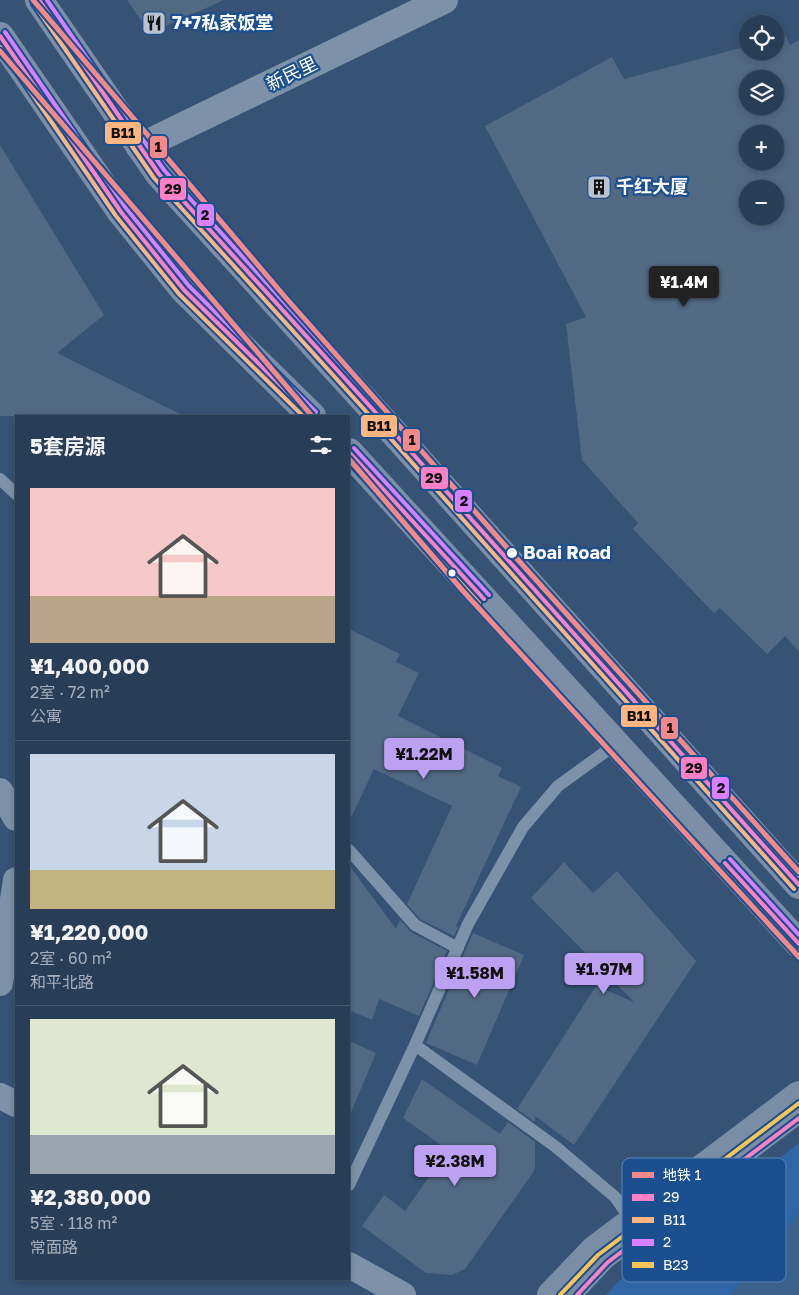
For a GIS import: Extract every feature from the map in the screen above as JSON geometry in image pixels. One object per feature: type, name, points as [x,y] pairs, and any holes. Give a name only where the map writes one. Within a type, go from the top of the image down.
[{"type":"main road","points":[[39,0],[159,174],[387,425],[799,885]]},
{"type":"main road","points":[[0,36],[120,212],[184,290],[311,415]]},
{"type":"main road","points":[[350,453],[799,944]]},
{"type":"main road","points":[[716,1158],[799,1095]]},
{"type":"main road","points":[[551,1295],[594,1250],[622,1229]]},
{"type":"street","name":"新民里","points":[[140,147],[444,0]]},
{"type":"street","points":[[0,791],[15,816]]},
{"type":"street","points":[[0,982],[15,886]]},
{"type":"street","points":[[0,1096],[15,1104]]},
{"type":"street","points":[[350,1266],[403,1295]]},
{"type":"lane","points":[[0,479],[15,493]]},
{"type":"lane","points":[[350,1183],[415,1044],[468,924],[523,827],[558,786],[616,744]]},
{"type":"lane","points":[[350,851],[415,925],[458,948]]},
{"type":"lane","points":[[415,1044],[556,1147],[615,1197],[622,1207]]},
{"type":"lane","points":[[746,1158],[799,1118]]},
{"type":"lane","points":[[577,1295],[608,1262],[622,1251]]},
{"type":"shaded area","points":[[799,1143],[799,1214],[786,1229],[786,1158],[779,1158]]},
{"type":"shaded area","points":[[799,1214],[799,1295],[731,1295],[741,1282],[786,1282],[786,1229]]},
{"type":"shaded area","points":[[622,1278],[622,1282],[742,1282],[731,1295],[606,1295]]},
{"type":"building","points":[[127,0],[224,0],[150,33]]},
{"type":"building","points":[[786,36],[790,45],[799,40],[799,652],[785,636],[767,654],[720,608],[714,613],[633,529],[638,523],[582,460],[566,324],[586,317],[485,126],[612,57],[624,79],[739,48],[739,60],[784,60],[784,37]]},
{"type":"building","points":[[0,145],[104,315],[57,353],[182,415],[0,416]]},
{"type":"building","points":[[350,629],[400,654],[396,662],[419,673],[398,716],[502,768],[498,776],[521,787],[456,926],[458,927],[454,936],[420,919],[407,904],[452,806],[374,769],[350,820]]},
{"type":"building","points":[[564,862],[593,893],[617,871],[696,961],[574,1145],[535,1116],[535,1122],[517,1109],[596,986],[634,1002],[531,898]]},
{"type":"building","points":[[350,866],[396,929],[400,920],[411,932],[447,951],[419,1016],[379,999],[372,1020],[350,1010]]},
{"type":"building","points":[[473,933],[524,955],[477,1065],[426,1043]]},
{"type":"building","points":[[350,1041],[376,1053],[350,1115]]},
{"type":"building","points":[[422,1079],[500,1134],[508,1122],[535,1142],[535,1168],[532,1174],[465,1269],[452,1275],[426,1273],[362,1226],[384,1195],[405,1211],[448,1150],[403,1118]]},
{"type":"metro line","name":"1","points":[[33,0],[286,298],[510,551],[799,872]]},
{"type":"metro line","name":"1","points":[[0,51],[311,415]]},
{"type":"metro line","name":"1","points":[[350,460],[463,591],[799,957]]},
{"type":"transit line","name":"29","points":[[39,0],[159,174],[387,425],[799,885]]},
{"type":"transit line","name":"2","points":[[47,0],[164,170],[392,421],[799,876]]},
{"type":"transit line","name":"B11","points":[[34,4],[154,178],[382,429],[794,889]]},
{"type":"transit line","name":"2","points":[[5,32],[126,208],[189,286],[316,412]]},
{"type":"transit line","name":"29","points":[[0,36],[121,212],[184,290],[311,415]]},
{"type":"transit line","name":"B11","points":[[0,47],[116,216],[179,294],[302,415]]},
{"type":"transit line","name":"2","points":[[354,448],[489,595]]},
{"type":"transit line","name":"29","points":[[350,453],[484,599]]},
{"type":"transit line","name":"B11","points":[[350,462],[479,603]]},
{"type":"transit line","name":"2","points":[[730,859],[799,935]]},
{"type":"transit line","name":"29","points":[[725,863],[799,944]]},
{"type":"transit line","name":"B11","points":[[720,867],[794,948]]},
{"type":"transit line","name":"B23","points":[[726,1158],[799,1103]]},
{"type":"transit line","name":"29","points":[[746,1158],[799,1118]]},
{"type":"transit line","name":"B23","points":[[560,1295],[598,1255],[622,1237]]},
{"type":"transit line","name":"29","points":[[577,1295],[608,1262],[622,1251]]},
{"type":"place","name":"7+7私家饭堂","points":[[154,23]]},
{"type":"place","name":"千红大厦","points":[[599,187]]},
{"type":"place","name":"Boai Road","points":[[512,553]]}]
